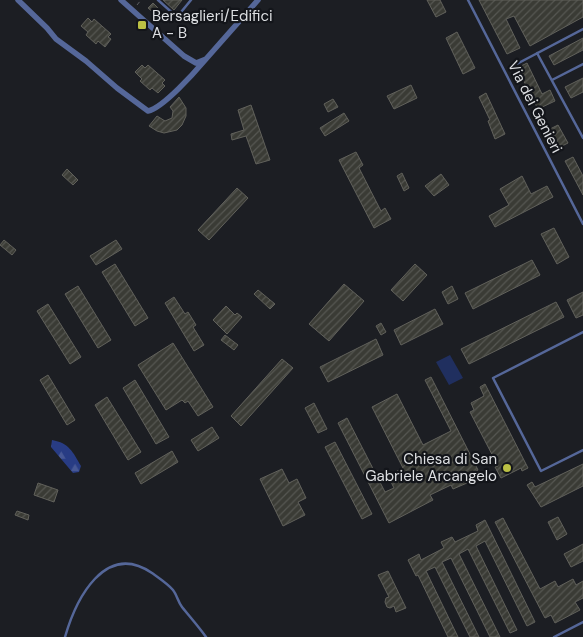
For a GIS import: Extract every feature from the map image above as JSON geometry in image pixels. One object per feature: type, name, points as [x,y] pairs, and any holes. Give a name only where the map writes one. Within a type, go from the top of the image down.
[{"type":"street","points":[[18,0],[56,39],[148,111],[156,108],[196,71],[258,0]]},
{"type":"street","points":[[121,0],[184,56],[196,62],[206,60]]},
{"type":"lane","points":[[158,0],[177,17],[192,0]]},
{"type":"lane","name":"Via dei Genieri","points":[[468,0],[583,224]]},
{"type":"lane","points":[[511,67],[583,29]]},
{"type":"lane","points":[[537,53],[583,138]]},
{"type":"lane","points":[[552,80],[583,64]]},
{"type":"lane","points":[[583,332],[493,378],[541,471],[583,450]]},
{"type":"lane","points":[[65,637],[82,595],[92,581],[104,570],[121,564],[134,565],[146,569],[162,580],[174,591],[181,606],[206,637]]},
{"type":"lane","points":[[554,637],[583,622]]},
{"type":"path","points":[[134,8],[141,0]]},
{"type":"green space","points":[[52,440],[63,443],[70,449],[81,466],[79,472],[73,473],[51,447]]},
{"type":"shaded area","points":[[450,355],[463,378],[449,385],[436,362]]},
{"type":"building","points":[[163,0],[182,0],[174,10]]},
{"type":"building","points":[[427,0],[440,0],[446,12],[436,17]]},
{"type":"building","points":[[479,0],[583,0],[583,17],[530,46],[514,16],[506,19],[520,48],[507,54]]},
{"type":"building","points":[[153,3],[159,9],[155,14],[148,8]]},
{"type":"building","points":[[88,18],[92,22],[94,19],[111,34],[108,37],[111,39],[105,47],[98,41],[96,44],[86,35],[88,32],[81,26]]},
{"type":"building","points":[[457,32],[475,68],[463,74],[446,38]]},
{"type":"building","points":[[583,38],[583,50],[554,65],[549,56]]},
{"type":"building","points":[[527,63],[542,94],[550,90],[555,101],[538,109],[517,68]]},
{"type":"building","points":[[142,65],[145,68],[148,65],[165,80],[162,83],[165,86],[158,93],[152,88],[150,90],[140,81],[142,79],[135,72]]},
{"type":"building","points":[[583,78],[583,92],[571,98],[565,87]]},
{"type":"building","points":[[411,85],[417,98],[394,109],[387,96]]},
{"type":"building","points":[[486,93],[505,134],[495,139],[488,121],[490,120],[479,97]]},
{"type":"building","points":[[179,97],[186,108],[186,116],[182,125],[177,130],[164,133],[149,126],[157,116],[165,121],[172,118],[173,111],[170,107]]},
{"type":"building","points":[[333,99],[338,107],[328,112],[324,104]]},
{"type":"building","points":[[251,105],[270,160],[256,164],[246,136],[232,140],[231,134],[244,130],[238,110]]},
{"type":"building","points":[[344,113],[349,121],[325,136],[320,128]]},
{"type":"building","points":[[558,125],[568,143],[560,147],[550,129]]},
{"type":"building","points":[[356,152],[363,165],[359,168],[381,211],[385,208],[391,219],[374,228],[339,160]]},
{"type":"building","points":[[573,157],[583,176],[583,195],[565,161]]},
{"type":"building","points":[[67,169],[78,180],[73,185],[62,175]]},
{"type":"building","points":[[402,173],[409,188],[404,191],[397,176]]},
{"type":"building","points":[[441,174],[449,185],[434,196],[425,186]]},
{"type":"building","points":[[522,176],[531,194],[547,186],[553,197],[495,227],[489,216],[509,205],[500,189]]},
{"type":"building","points":[[237,188],[248,198],[209,240],[198,230]]},
{"type":"building","points":[[554,228],[569,257],[557,264],[541,234]]},
{"type":"building","points":[[4,240],[16,250],[12,255],[0,245]]},
{"type":"building","points":[[116,240],[122,249],[96,265],[90,256]]},
{"type":"building","points":[[532,260],[540,275],[473,309],[465,293]]},
{"type":"building","points":[[115,264],[148,318],[135,326],[102,272]]},
{"type":"building","points":[[415,264],[427,275],[403,301],[391,290]]},
{"type":"building","points":[[344,284],[364,301],[329,341],[309,324]]},
{"type":"building","points":[[78,286],[111,340],[98,348],[65,294]]},
{"type":"building","points":[[452,286],[458,299],[448,304],[442,292]]},
{"type":"building","points":[[258,290],[275,304],[270,309],[254,294]]},
{"type":"building","points":[[583,292],[583,315],[576,318],[567,300]]},
{"type":"building","points":[[174,297],[185,314],[188,312],[196,325],[193,327],[204,345],[194,351],[165,303]]},
{"type":"building","points":[[556,302],[564,317],[469,364],[461,349]]},
{"type":"building","points":[[48,304],[81,357],[70,364],[37,311]]},
{"type":"building","points":[[226,306],[235,315],[237,313],[242,317],[227,334],[213,320]]},
{"type":"building","points":[[435,309],[443,324],[401,345],[394,330]]},
{"type":"building","points":[[381,323],[386,332],[381,335],[376,326]]},
{"type":"building","points":[[225,335],[238,345],[234,350],[221,340]]},
{"type":"building","points":[[376,339],[383,355],[328,382],[320,367]]},
{"type":"building","points":[[173,343],[213,407],[198,416],[188,401],[185,403],[182,400],[166,410],[138,365]]},
{"type":"building","points":[[282,359],[293,368],[241,426],[231,416]]},
{"type":"building","points":[[48,375],[75,420],[67,425],[40,380]]},
{"type":"building","points":[[431,377],[478,470],[464,477],[467,483],[453,489],[451,485],[430,495],[433,500],[389,523],[338,423],[347,418],[385,492],[394,488],[388,476],[403,468],[372,407],[397,394],[423,445],[451,431],[425,380]]},
{"type":"building","points":[[135,380],[169,437],[156,444],[123,388]]},
{"type":"building","points":[[485,384],[528,468],[522,471],[521,468],[501,478],[495,467],[498,466],[470,412],[474,410],[471,403],[484,396],[480,387]]},
{"type":"building","points":[[107,397],[141,452],[128,460],[95,405]]},
{"type":"building","points":[[314,403],[327,429],[318,433],[305,408]]},
{"type":"building","points":[[212,427],[219,438],[198,451],[191,440]]},
{"type":"building","points":[[335,442],[372,514],[362,519],[325,447]]},
{"type":"building","points":[[172,451],[178,462],[141,484],[135,473]]},
{"type":"building","points":[[583,464],[583,486],[541,507],[527,485],[532,482],[535,487]]},
{"type":"building","points":[[282,469],[289,483],[297,479],[306,498],[298,502],[305,515],[283,526],[260,479]]},
{"type":"building","points":[[38,483],[58,490],[54,502],[34,495]]},
{"type":"building","points":[[17,511],[29,515],[28,520],[15,515]]},
{"type":"building","points":[[558,517],[567,534],[557,540],[548,522]]},
{"type":"building","points":[[503,518],[540,589],[555,581],[558,587],[573,579],[576,585],[583,581],[583,598],[575,602],[580,610],[555,623],[551,615],[545,618],[495,522]]},
{"type":"building","points":[[485,520],[535,622],[527,626],[485,541],[476,546],[517,630],[510,633],[468,549],[459,554],[500,637],[490,637],[451,558],[442,562],[479,637],[470,637],[435,567],[426,571],[458,637],[448,637],[418,575],[416,576],[408,560],[419,554],[421,560],[444,548],[441,542],[452,537],[455,542],[478,531],[476,525]]},
{"type":"building","points":[[583,544],[583,561],[571,567],[564,554]]},
{"type":"building","points":[[388,571],[406,608],[396,612],[394,606],[387,607],[385,602],[386,598],[389,597],[378,575]]},
{"type":"place","name":"Bersaglieri/Edifici A - B","points":[[142,25]]},
{"type":"place","name":"Chiesa di San Gabriele Arcangelo","points":[[507,468]]}]
